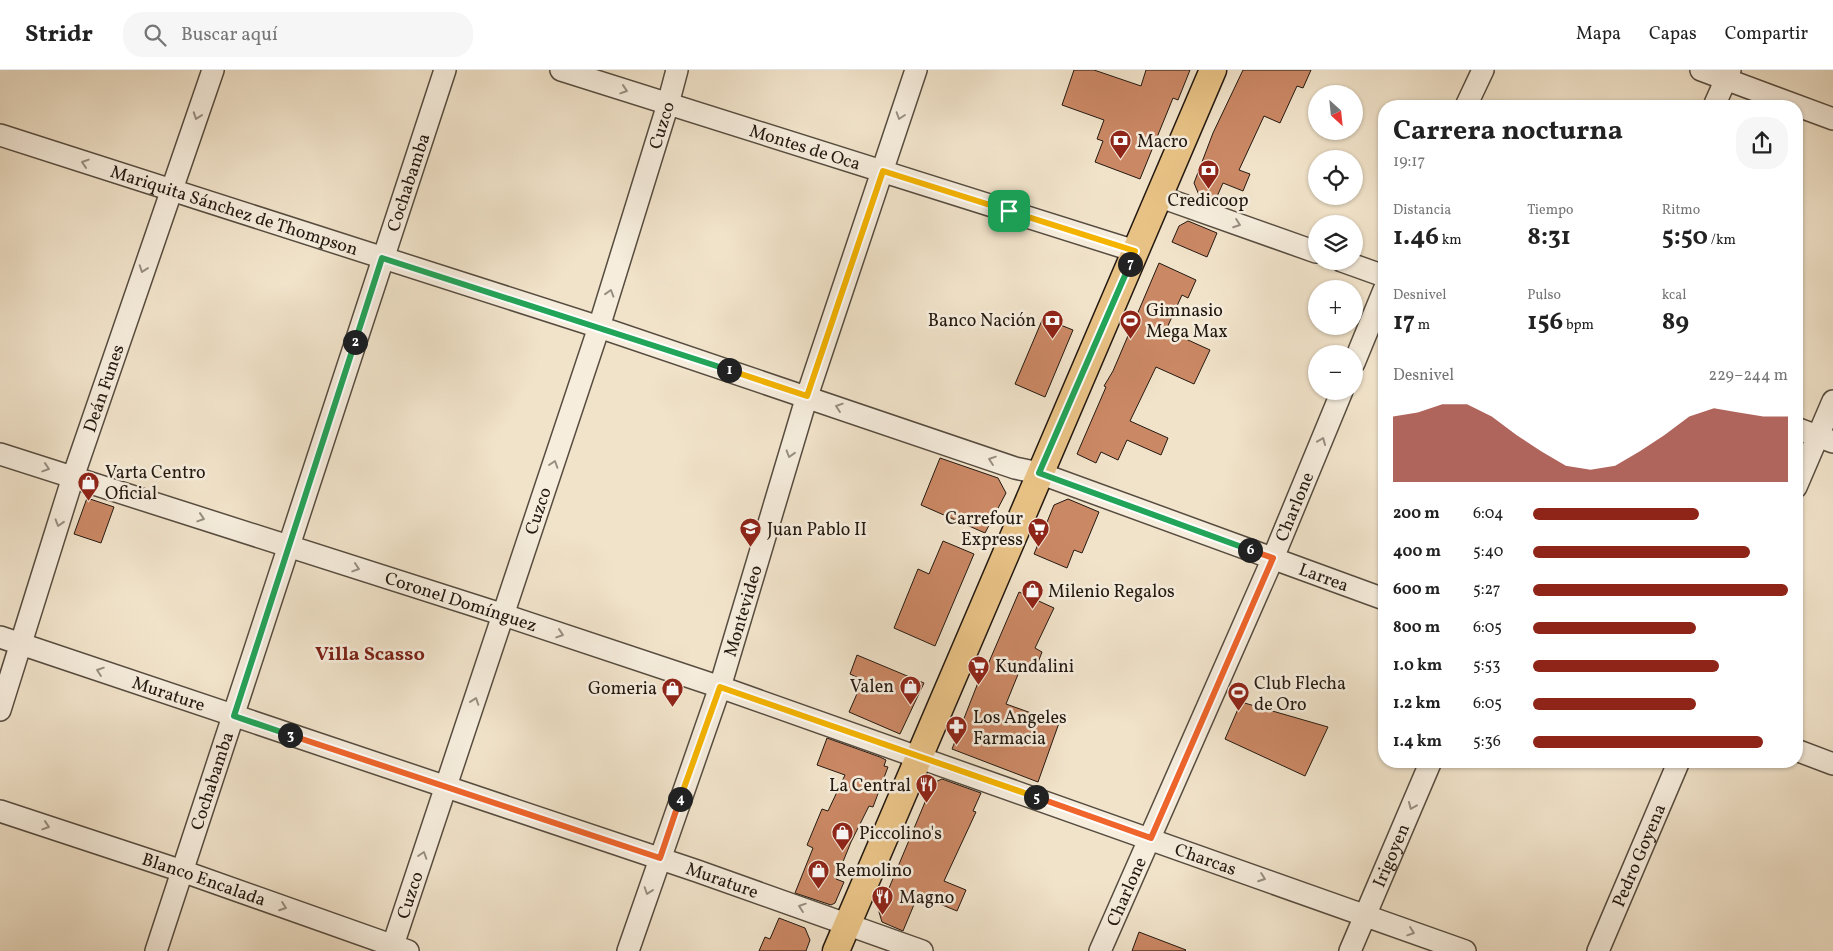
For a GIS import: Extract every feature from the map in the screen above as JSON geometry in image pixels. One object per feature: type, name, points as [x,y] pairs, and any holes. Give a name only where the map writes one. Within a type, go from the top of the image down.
[{"type":"main road","points":[[836,951],[1213,70]]},
{"type":"street","name":"Deán Funes","points":[[0,710],[73,477],[170,190],[213,70]]},
{"type":"street","name":"Cochabamba","points":[[156,951],[382,258],[446,70]]},
{"type":"street","name":"Montes de Oca","points":[[561,70],[1135,251]]},
{"type":"street","name":"Cuzco","points":[[397,949],[445,787],[599,327],[668,104],[676,70]]},
{"type":"street","name":"Montevideo","points":[[628,951],[720,687],[807,396],[916,70]]},
{"type":"street","points":[[1469,100],[1483,70]]},
{"type":"street","points":[[1701,70],[1728,74],[1789,100]]},
{"type":"street","points":[[1717,100],[1728,74]]},
{"type":"street","points":[[1803,106],[1833,119]]},
{"type":"street","name":"Mariquita Sánchez de Thompson","points":[[0,136],[599,327],[1016,468],[1039,473]]},
{"type":"street","points":[[1158,196],[1308,249]]},
{"type":"street","points":[[1363,268],[1378,274]]},
{"type":"street","points":[[1361,345],[1378,305]]},
{"type":"street","name":"Charlone","points":[[1100,951],[1273,558],[1338,400]]},
{"type":"street","points":[[1803,475],[1825,439],[1833,401]]},
{"type":"street","points":[[1803,431],[1825,439]]},
{"type":"street","name":"Coronel Domínguez","points":[[0,454],[504,615],[919,756]]},
{"type":"street","name":"Larrea","points":[[1039,473],[1378,597]]},
{"type":"street","name":"Murature","points":[[0,637],[660,858],[848,923],[922,951]]},
{"type":"street","points":[[1803,753],[1833,764]]},
{"type":"street","name":"Charcas","points":[[919,756],[1466,951]]},
{"type":"street","name":"Irigoyen","points":[[1350,951],[1428,768]]},
{"type":"street","name":"Pedro Goyena","points":[[1598,951],[1676,768]]},
{"type":"street","name":"Blanco Encalada","points":[[0,811],[182,871],[397,949]]},
{"type":"building","points":[[1074,70],[1094,70],[1141,86],[1146,70],[1190,70],[1178,100],[1173,98],[1140,179],[1095,162],[1103,141],[1097,139],[1104,120],[1062,105]]},
{"type":"building","points":[[1243,70],[1311,70],[1303,88],[1297,86],[1280,123],[1264,116],[1239,170],[1250,174],[1243,191],[1223,183],[1215,201],[1199,195],[1194,183],[1213,133]]},
{"type":"building","points":[[1188,221],[1217,233],[1207,257],[1172,242],[1179,226]]},
{"type":"building","points":[[1159,263],[1196,280],[1188,298],[1182,295],[1166,330],[1210,350],[1194,384],[1156,367],[1130,421],[1168,438],[1161,455],[1127,440],[1118,460],[1101,452],[1096,463],[1077,454],[1106,387],[1104,386],[1113,371]]},
{"type":"building","points":[[1043,318],[1073,330],[1045,397],[1015,384]]},
{"type":"building","points":[[940,458],[998,478],[1006,493],[985,533],[921,505]]},
{"type":"building","points":[[87,498],[114,507],[101,543],[74,534]]},
{"type":"building","points":[[1068,499],[1099,512],[1082,553],[1074,550],[1067,568],[1034,554],[1054,505]]},
{"type":"building","points":[[943,541],[974,554],[935,646],[894,628],[918,569],[929,574]]},
{"type":"building","points":[[1019,592],[1054,608],[1035,648],[1042,652],[1034,673],[1021,667],[1006,704],[1059,723],[1038,782],[952,749],[981,675],[983,676]]},
{"type":"building","points":[[857,655],[924,683],[900,734],[849,712],[863,680],[850,674]]},
{"type":"building","points":[[1241,702],[1328,727],[1305,776],[1225,739]]},
{"type":"building","points":[[827,738],[880,757],[886,760],[884,766],[888,767],[873,807],[869,806],[851,842],[836,879],[844,882],[835,903],[831,905],[795,893],[813,848],[807,845],[822,809],[828,811],[845,775],[817,765]]},
{"type":"building","points":[[942,779],[981,793],[973,811],[976,812],[944,881],[966,890],[957,911],[918,895],[903,931],[882,922],[879,912],[933,783]]},
{"type":"building","points":[[779,918],[805,928],[810,940],[806,951],[759,951],[765,937],[770,939]]},
{"type":"building","points":[[1139,932],[1186,950],[1132,951]]},
{"type":"place","name":"Macro","points":[[1121,160]]},
{"type":"place","name":"Credicoop","points":[[1208,189]]},
{"type":"place","name":"Banco Nación","points":[[1052,339]]},
{"type":"place","name":"Gimnasio Mega Max","points":[[1130,339]]},
{"type":"place","name":"Varta Centro Oficial","points":[[89,501]]},
{"type":"place","name":"Carrefour Express","points":[[1039,547]]},
{"type":"place","name":"Juan Pablo II","points":[[751,548]]},
{"type":"place","name":"Milenio Regalos","points":[[1032,610]]},
{"type":"place","name":"Kundalini","points":[[979,685]]},
{"type":"place","name":"Valen","points":[[910,705]]},
{"type":"place","name":"Gomeria","points":[[673,707]]},
{"type":"place","name":"Club Flecha de Oro","points":[[1238,712]]},
{"type":"place","name":"Los Angeles Farmacia","points":[[957,746]]},
{"type":"place","name":"La Central","points":[[927,804]]},
{"type":"place","name":"Piccolino's","points":[[843,852]]},
{"type":"place","name":"Remolino","points":[[819,889]]},
{"type":"place","name":"Magno","points":[[883,916]]},
{"type":"district","name":"Villa Scasso","points":[[370,653]]},
{"type":"route","points":[[883,171],[1009,211],[1135,251],[1039,473],[1273,558],[1151,838],[720,687],[660,858],[234,716],[382,258],[807,396],[883,171]]}]
